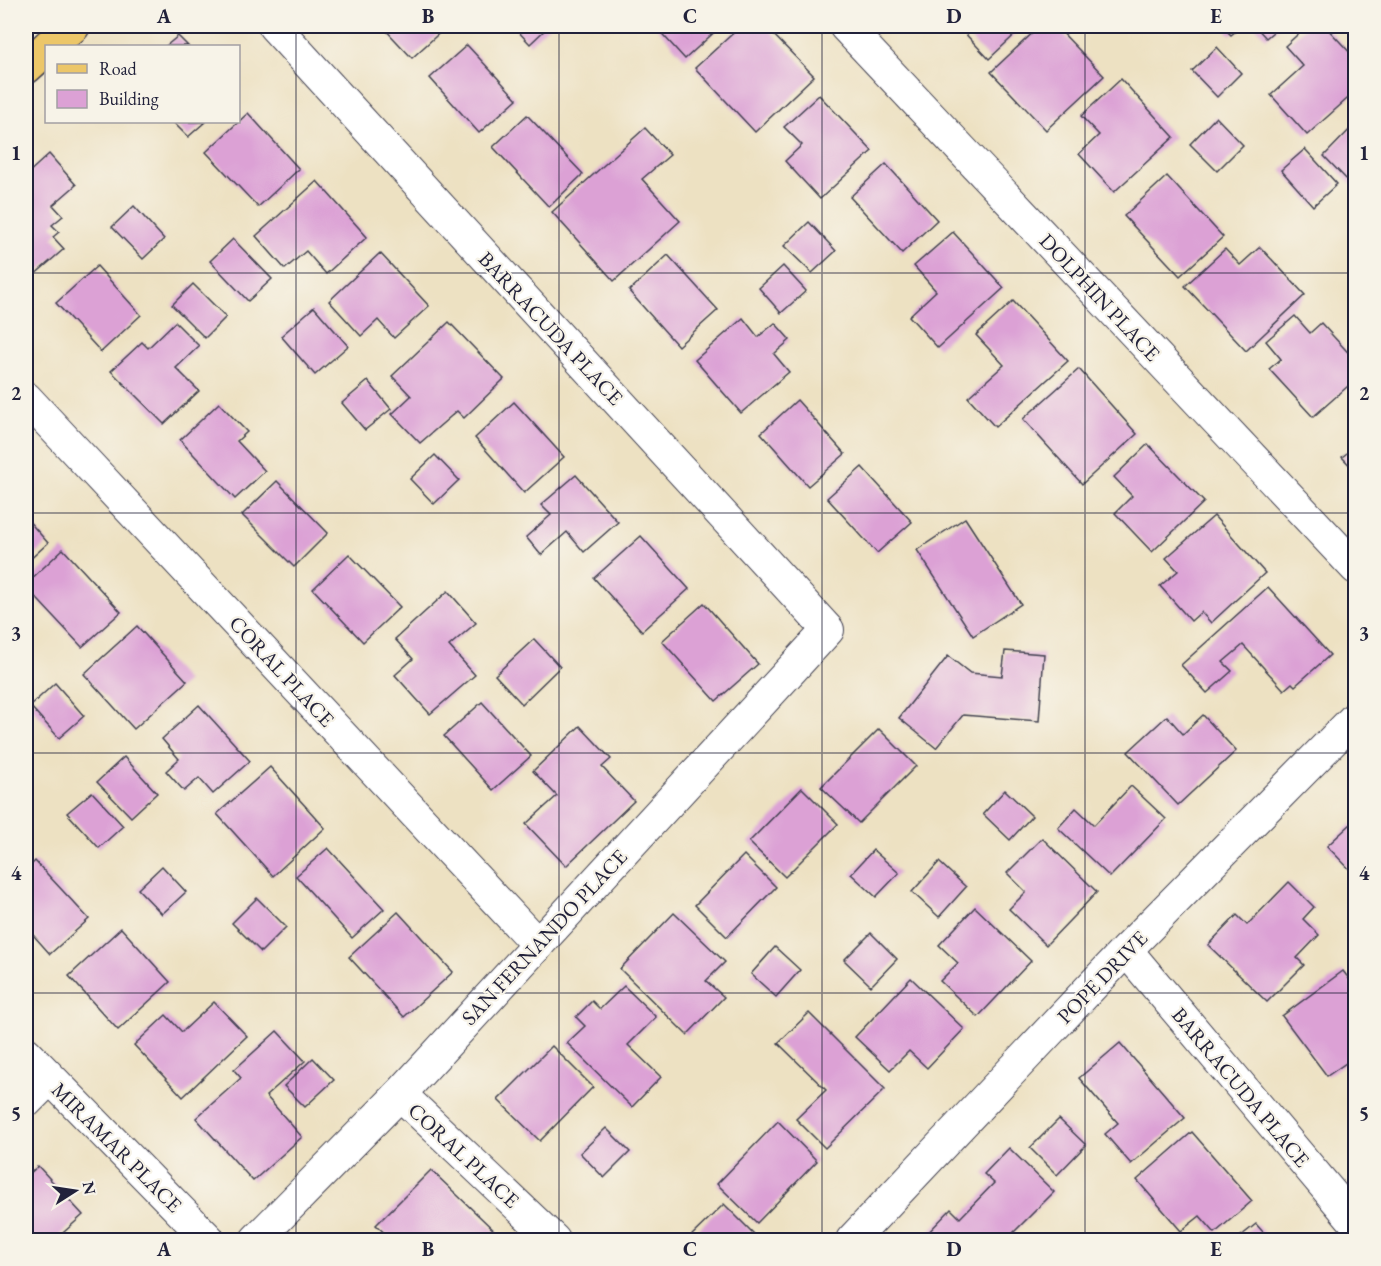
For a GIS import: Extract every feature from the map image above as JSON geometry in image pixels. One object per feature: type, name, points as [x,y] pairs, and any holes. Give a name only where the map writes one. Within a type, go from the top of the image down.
[{"type":"main road","points":[[51,45],[73,26]]},
{"type":"main road","points":[[26,68],[45,51]]},
{"type":"street","name":"BARRACUDA PLACE","points":[[274,26],[828,630]]},
{"type":"street","name":"DOLPHIN PLACE","points":[[845,26],[1356,568]]},
{"type":"street","name":"CORAL PLACE","points":[[26,398],[538,945]]},
{"type":"street","name":"SAN FERNANDO PLACE","points":[[256,1240],[400,1094],[828,630]]},
{"type":"street","name":"POPE DRIVE","points":[[852,1240],[1126,950],[1356,717]]},
{"type":"street","name":"BARRACUDA PLACE","points":[[1126,950],[1356,1223]]},
{"type":"street","name":"MIRAMAR PLACE","points":[[26,1053],[209,1240]]},
{"type":"street","points":[[26,1102],[49,1079]]},
{"type":"street","name":"CORAL PLACE","points":[[400,1094],[554,1240]]},
{"type":"building","points":[[382,26],[447,26],[412,58]]},
{"type":"building","points":[[513,26],[549,26],[530,44]]},
{"type":"building","points":[[655,26],[721,26],[685,59]]},
{"type":"building","points":[[741,26],[765,26],[814,76],[755,132],[695,68]]},
{"type":"building","points":[[958,26],[1024,26],[989,59]]},
{"type":"building","points":[[1040,26],[1056,26],[1104,76],[1046,130],[991,72]]},
{"type":"building","points":[[1222,26],[1242,26],[1231,35]]},
{"type":"building","points":[[1255,26],[1280,26],[1266,38]]},
{"type":"building","points":[[1307,26],[1325,26],[1356,59],[1356,91],[1307,135],[1271,95],[1303,66],[1285,46]]},
{"type":"building","points":[[178,36],[187,45],[167,45]]},
{"type":"building","points":[[467,45],[517,99],[479,133],[430,78]]},
{"type":"building","points":[[1217,47],[1241,73],[1217,97],[1192,71]]},
{"type":"building","points":[[1121,79],[1174,137],[1114,192],[1079,154],[1099,135],[1081,116]]},
{"type":"building","points":[[819,95],[872,151],[820,199],[785,161],[802,145],[784,127]]},
{"type":"building","points":[[248,113],[299,169],[258,207],[206,152],[240,123]]},
{"type":"building","points":[[527,115],[583,174],[549,207],[493,147]]},
{"type":"building","points":[[1216,117],[1243,145],[1217,171],[1190,144]]},
{"type":"building","points":[[174,123],[204,123],[188,137]]},
{"type":"building","points":[[1356,123],[1356,180],[1351,184],[1324,156]]},
{"type":"building","points":[[645,128],[670,155],[642,179],[680,221],[614,281],[552,212]]},
{"type":"building","points":[[1305,149],[1337,184],[1313,206],[1281,170]]},
{"type":"building","points":[[49,154],[76,185],[53,205],[63,216],[52,225],[59,232],[53,237],[64,249],[26,282],[26,175]]},
{"type":"building","points":[[886,164],[937,220],[902,253],[850,197]]},
{"type":"building","points":[[1167,176],[1223,237],[1180,276],[1124,216]]},
{"type":"building","points":[[317,181],[367,237],[326,274],[306,251],[285,269],[256,236]]},
{"type":"building","points":[[134,206],[164,239],[143,259],[112,227]]},
{"type":"building","points":[[809,222],[836,251],[812,273],[784,246]]},
{"type":"building","points":[[953,232],[1004,288],[938,348],[909,316],[936,291],[914,266]]},
{"type":"building","points":[[233,239],[272,279],[248,301],[210,261]]},
{"type":"building","points":[[1260,247],[1305,295],[1246,351],[1185,286],[1225,249],[1240,265]]},
{"type":"building","points":[[380,253],[429,306],[394,338],[378,320],[361,336],[329,301]]},
{"type":"building","points":[[668,255],[718,310],[678,346],[629,291]]},
{"type":"building","points":[[97,266],[141,315],[101,352],[56,303]]},
{"type":"building","points":[[783,266],[806,291],[781,313],[759,288]]},
{"type":"building","points":[[193,284],[226,317],[205,338],[172,305]]},
{"type":"building","points":[[1013,301],[1068,361],[995,427],[968,397],[1004,365],[976,335]]},
{"type":"building","points":[[314,307],[348,346],[315,375],[281,336]]},
{"type":"building","points":[[1295,316],[1310,333],[1321,323],[1356,361],[1356,379],[1313,417],[1269,369],[1281,359],[1266,341]]},
{"type":"building","points":[[743,318],[758,337],[775,323],[790,340],[774,354],[789,372],[741,413],[695,360]]},
{"type":"building","points":[[175,322],[199,346],[176,368],[199,391],[164,424],[111,371],[142,342],[148,348]]},
{"type":"building","points":[[449,322],[504,379],[464,418],[457,411],[420,443],[392,414],[411,396],[392,376]]},
{"type":"building","points":[[1079,369],[1137,434],[1082,484],[1023,419]]},
{"type":"building","points":[[368,381],[391,409],[365,430],[342,403]]},
{"type":"building","points":[[797,400],[845,454],[808,486],[761,433]]},
{"type":"building","points":[[514,402],[564,457],[524,493],[475,438]]},
{"type":"building","points":[[219,403],[247,432],[237,441],[265,471],[235,499],[180,440]]},
{"type":"building","points":[[1148,444],[1204,502],[1152,552],[1115,513],[1132,496],[1114,477]]},
{"type":"building","points":[[1356,446],[1356,472],[1342,457]]},
{"type":"building","points":[[435,455],[459,480],[434,504],[410,479]]},
{"type":"building","points":[[862,467],[912,522],[877,553],[827,498]]},
{"type":"building","points":[[576,475],[618,522],[584,552],[567,532],[541,555],[526,537],[551,515],[541,505]]},
{"type":"building","points":[[277,481],[328,533],[294,567],[242,515]]},
{"type":"building","points":[[1214,516],[1265,573],[1211,623],[1201,612],[1191,621],[1160,586],[1178,571],[1166,558]]},
{"type":"building","points":[[26,518],[48,543],[26,563]]},
{"type":"building","points":[[965,518],[1021,604],[973,636],[917,550]]},
{"type":"building","points":[[641,536],[689,589],[642,631],[594,578]]},
{"type":"building","points":[[63,549],[121,612],[82,647],[26,587],[26,584]]},
{"type":"building","points":[[349,554],[400,607],[363,642],[313,589]]},
{"type":"building","points":[[1268,587],[1330,655],[1295,686],[1292,683],[1284,690],[1243,645],[1223,662],[1232,671],[1207,693],[1181,665]]},
{"type":"building","points":[[448,591],[476,623],[449,646],[475,675],[430,714],[395,675],[413,659],[395,639]]},
{"type":"building","points":[[704,603],[758,664],[716,701],[662,641]]},
{"type":"building","points":[[137,626],[187,681],[134,729],[84,674]]},
{"type":"building","points":[[534,639],[560,667],[522,704],[495,675]]},
{"type":"building","points":[[1005,651],[1044,654],[1039,721],[963,715],[936,748],[899,718],[948,656],[970,673],[1002,676]]},
{"type":"building","points":[[55,683],[84,716],[59,738],[30,706]]},
{"type":"building","points":[[482,702],[531,756],[493,790],[444,736]]},
{"type":"building","points":[[199,705],[250,761],[213,794],[199,778],[184,791],[166,771],[179,759],[162,739]]},
{"type":"building","points":[[1203,715],[1236,751],[1178,805],[1128,752],[1167,716],[1183,734]]},
{"type":"building","points":[[580,726],[611,759],[602,767],[634,801],[566,866],[526,824],[557,796],[533,771]]},
{"type":"building","points":[[879,729],[916,766],[859,823],[821,787]]},
{"type":"building","points":[[124,757],[157,793],[131,817],[97,782]]},
{"type":"building","points":[[270,767],[325,828],[273,876],[217,814]]},
{"type":"building","points":[[1131,786],[1166,819],[1110,877],[1058,828],[1076,808],[1094,825]]},
{"type":"building","points":[[802,788],[838,824],[785,877],[749,842]]},
{"type":"building","points":[[1005,790],[1032,816],[1010,840],[983,814]]},
{"type":"building","points":[[92,792],[123,826],[99,848],[67,813]]},
{"type":"building","points":[[1351,824],[1356,829],[1356,876],[1327,846]]},
{"type":"building","points":[[1042,838],[1097,892],[1046,945],[1009,909],[1026,892],[1007,873]]},
{"type":"building","points":[[328,848],[384,909],[352,938],[296,876]]},
{"type":"building","points":[[873,850],[899,873],[876,897],[851,874]]},
{"type":"building","points":[[744,855],[776,887],[727,937],[695,905]]},
{"type":"building","points":[[35,861],[89,919],[50,954],[26,927],[26,870]]},
{"type":"building","points":[[939,862],[966,887],[939,917],[912,892]]},
{"type":"building","points":[[162,866],[186,892],[162,914],[138,889]]},
{"type":"building","points":[[1289,882],[1314,907],[1303,919],[1319,935],[1297,958],[1304,965],[1267,1002],[1208,945],[1237,915],[1247,925]]},
{"type":"building","points":[[257,898],[286,927],[261,952],[232,923]]},
{"type":"building","points":[[975,907],[1031,961],[978,1017],[940,981],[958,963],[939,945]]},
{"type":"building","points":[[398,912],[453,972],[404,1017],[349,957]]},
{"type":"building","points":[[674,913],[725,962],[706,981],[724,997],[687,1035],[620,969]]},
{"type":"building","points":[[121,928],[170,982],[118,1030],[69,976]]},
{"type":"building","points":[[871,933],[897,959],[871,986],[844,960]]},
{"type":"building","points":[[775,947],[800,970],[776,997],[751,974]]},
{"type":"building","points":[[1343,971],[1356,988],[1356,1056],[1327,1076],[1282,1016]]},
{"type":"building","points":[[911,978],[964,1029],[927,1068],[909,1051],[890,1070],[855,1037]]},
{"type":"building","points":[[624,986],[656,1017],[628,1045],[661,1077],[632,1107],[567,1043],[585,1026],[576,1017],[592,1001],[600,1009]]},
{"type":"building","points":[[214,1002],[247,1036],[183,1097],[134,1045],[166,1015],[182,1032]]},
{"type":"building","points":[[809,1013],[885,1089],[825,1148],[796,1119],[826,1090],[778,1043]]},
{"type":"building","points":[[277,1031],[305,1061],[266,1096],[302,1137],[253,1181],[196,1118],[241,1078],[234,1070]]},
{"type":"building","points":[[1120,1043],[1185,1118],[1131,1164],[1105,1134],[1118,1123],[1079,1078]]},
{"type":"building","points":[[552,1046],[593,1087],[540,1141],[498,1100]]},
{"type":"building","points":[[313,1058],[334,1080],[305,1107],[284,1086]]},
{"type":"building","points":[[1059,1119],[1086,1145],[1057,1175],[1030,1148]]},
{"type":"building","points":[[778,1121],[817,1161],[757,1223],[717,1184]]},
{"type":"building","points":[[606,1128],[630,1152],[604,1178],[580,1153]]},
{"type":"building","points":[[1192,1132],[1252,1201],[1215,1233],[1200,1216],[1181,1231],[1137,1180]]},
{"type":"building","points":[[1009,1148],[1054,1192],[1013,1233],[1020,1240],[921,1240],[951,1209],[960,1218],[994,1183],[984,1174]]},
{"type":"building","points":[[38,1166],[83,1215],[55,1240],[26,1240],[26,1177]]},
{"type":"building","points":[[431,1170],[501,1237],[498,1240],[392,1240],[376,1225]]},
{"type":"building","points":[[724,1204],[760,1240],[687,1240]]},
{"type":"building","points":[[1256,1224],[1270,1240],[1236,1240]]}]
